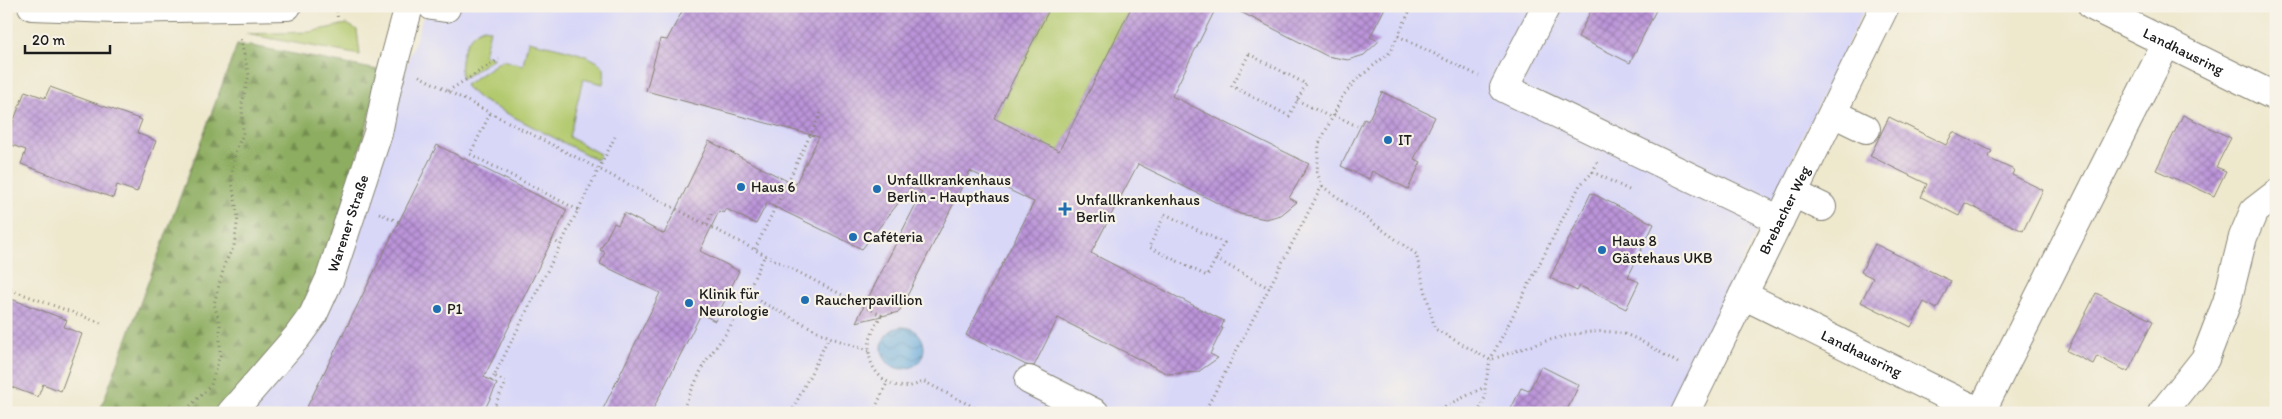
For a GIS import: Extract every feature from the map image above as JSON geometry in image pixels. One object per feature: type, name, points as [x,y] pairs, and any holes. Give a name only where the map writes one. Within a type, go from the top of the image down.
[{"type":"street","points":[[32,6],[115,9],[287,6]]},
{"type":"street","name":"Warener Straße","points":[[230,413],[297,337],[313,315],[330,278],[378,133],[392,67],[409,6]]},
{"type":"street","points":[[1546,6],[1504,88],[1780,220]]},
{"type":"street","name":"Brebacher Weg","points":[[1685,413],[1886,6]]},
{"type":"street","name":"Landhausring","points":[[2092,6],[2276,97]]},
{"type":"street","points":[[1981,412],[2167,42]]},
{"type":"street","points":[[1833,113],[1866,129]]},
{"type":"street","points":[[1793,193],[1822,207]]},
{"type":"street","points":[[2162,413],[2205,358],[2227,302],[2243,237],[2254,211],[2276,194]]},
{"type":"street","name":"Landhausring","points":[[1743,295],[1981,412]]},
{"type":"street","points":[[1030,380],[1094,413]]},
{"type":"path","points":[[336,6],[338,21]]},
{"type":"path","points":[[1412,6],[1389,53],[1356,80],[1342,97],[1319,144],[1317,172],[1322,186],[1416,254],[1435,329],[1490,360],[1552,338],[1592,332],[1624,334],[1703,376]]},
{"type":"path","points":[[1398,36],[1504,88]]},
{"type":"path","points":[[183,413],[211,386],[220,355],[220,324],[214,304],[225,263],[234,246],[238,217],[231,177],[236,149],[243,135],[242,104],[249,75],[240,38]]},
{"type":"path","points":[[1248,54],[1306,84],[1298,100],[1289,116],[1232,86],[1248,54]]},
{"type":"path","points":[[448,91],[498,59]]},
{"type":"path","points":[[392,67],[407,70],[881,315],[872,332],[869,351],[873,369],[880,378],[888,383],[908,387],[923,381],[985,413]]},
{"type":"path","points":[[1298,100],[1357,126]]},
{"type":"path","points":[[490,114],[470,154],[578,210]]},
{"type":"path","points":[[754,249],[821,114]]},
{"type":"path","points":[[491,381],[615,137]]},
{"type":"path","points":[[1478,413],[1485,398],[1490,360],[1580,185],[1593,172]]},
{"type":"path","points":[[1204,413],[1322,186]]},
{"type":"path","points":[[707,224],[712,212]]},
{"type":"path","points":[[1165,214],[1224,243],[1216,259],[1207,276],[1148,247],[1165,214]]},
{"type":"path","points":[[552,240],[560,244]]},
{"type":"path","points":[[681,413],[705,362],[730,328],[765,255]]},
{"type":"path","points":[[1216,259],[1269,288]]},
{"type":"path","points":[[6,288],[101,323]]},
{"type":"path","points":[[746,294],[828,337],[869,351]]},
{"type":"path","points":[[791,413],[828,337]]},
{"type":"path","points":[[491,413],[506,382],[494,376]]},
{"type":"path","points":[[872,413],[888,383]]},
{"type":"path","points":[[1431,413],[1485,387]]},
{"type":"path","points":[[495,406],[508,413]]},
{"type":"shaded area","name":"Unfallkrankenhaus Berlin","points":[[427,6],[1866,6],[1669,413],[221,413],[391,110]]},
{"type":"green space","points":[[1051,6],[1132,6],[1056,158],[991,125]]},
{"type":"green space","points":[[347,24],[357,30],[360,55],[246,34],[309,32]]},
{"type":"green space","points":[[484,28],[490,30],[484,55],[494,58],[462,79],[462,57],[467,42],[477,31]]},
{"type":"green space","points":[[528,41],[582,55],[600,64],[604,69],[603,84],[583,79],[569,137],[600,154],[597,160],[481,100],[466,87],[465,85],[502,60],[523,65]]},
{"type":"green space","points":[[237,45],[252,46],[378,70],[373,104],[322,279],[291,336],[221,413],[99,413]]},
{"type":"water","points":[[907,327],[915,330],[921,336],[924,348],[921,360],[915,366],[899,369],[891,366],[885,360],[882,344],[885,336],[891,330]]},
{"type":"building","name":"Unfallkrankenhaus Berlin - Haupthaus","points":[[685,6],[1051,6],[994,118],[1059,151],[1132,6],[1217,6],[1172,96],[1309,164],[1289,198],[1297,202],[1281,215],[1266,219],[1240,214],[1138,164],[1091,253],[1224,321],[1221,328],[1223,328],[1210,354],[1218,358],[1198,372],[1168,374],[1058,318],[1034,366],[1026,365],[966,335],[1034,202],[970,171],[899,312],[856,322],[922,192],[912,186],[862,249],[767,203],[756,224],[726,209],[723,213],[719,211],[700,251],[739,271],[715,321],[701,314],[651,413],[601,413],[660,293],[600,264],[605,252],[600,250],[614,223],[618,225],[624,213],[664,234],[709,141],[795,185],[819,137],[646,91],[660,39],[667,40]]},
{"type":"building","points":[[1229,6],[1386,6],[1370,37],[1379,41],[1364,55],[1348,60],[1327,56]]},
{"type":"building","points":[[1593,6],[1658,6],[1630,63],[1578,37]]},
{"type":"building","points":[[50,87],[142,120],[137,133],[156,141],[137,192],[117,185],[113,198],[21,164],[26,150],[6,143],[6,141],[25,91],[45,98]]},
{"type":"building","name":"IT","points":[[1382,92],[1435,117],[1414,159],[1421,162],[1408,189],[1372,171],[1369,179],[1341,166],[1364,119],[1368,121]]},
{"type":"building","points":[[2183,115],[2231,138],[2216,167],[2226,171],[2214,196],[2156,170]]},
{"type":"building","points":[[1889,117],[1946,145],[1953,132],[1992,151],[1988,158],[2014,170],[2012,175],[2043,190],[2023,231],[1965,203],[1959,216],[1921,197],[1927,184],[1870,156]]},
{"type":"building","name":"P1","points":[[437,145],[567,210],[484,377],[497,384],[483,413],[304,413]]},
{"type":"building","name":"Haus 8 Gästehaus UKB","points":[[1591,193],[1654,224],[1628,277],[1639,282],[1626,309],[1580,286],[1577,291],[1550,278]]},
{"type":"building","points":[[1875,244],[1951,281],[1937,309],[1924,302],[1911,327],[1861,302],[1873,278],[1861,272]]},
{"type":"building","points":[[2096,293],[2153,321],[2128,372],[2097,356],[2093,364],[2067,351]]},
{"type":"building","points":[[6,297],[67,320],[64,327],[82,334],[61,391],[43,384],[38,397],[6,385]]},
{"type":"building","points":[[1541,366],[1579,385],[1567,410],[1573,413],[1509,413],[1521,388],[1529,391]]},
{"type":"place","name":"IT","points":[[1388,140]]},
{"type":"place","name":"Haus 6","points":[[741,187]]},
{"type":"place","name":"Unfallkrankenhaus Berlin - Haupthaus","points":[[877,189]]},
{"type":"place","name":"Unfallkrankenhaus Berlin","points":[[1065,209]]},
{"type":"place","name":"Caféteria","points":[[853,237]]},
{"type":"place","name":"Haus 8 Gästehaus UKB","points":[[1602,250]]},
{"type":"place","name":"Raucherpavillion","points":[[805,300]]},
{"type":"place","name":"Klinik für Neurologie","points":[[689,303]]},
{"type":"place","name":"P1","points":[[437,309]]}]
